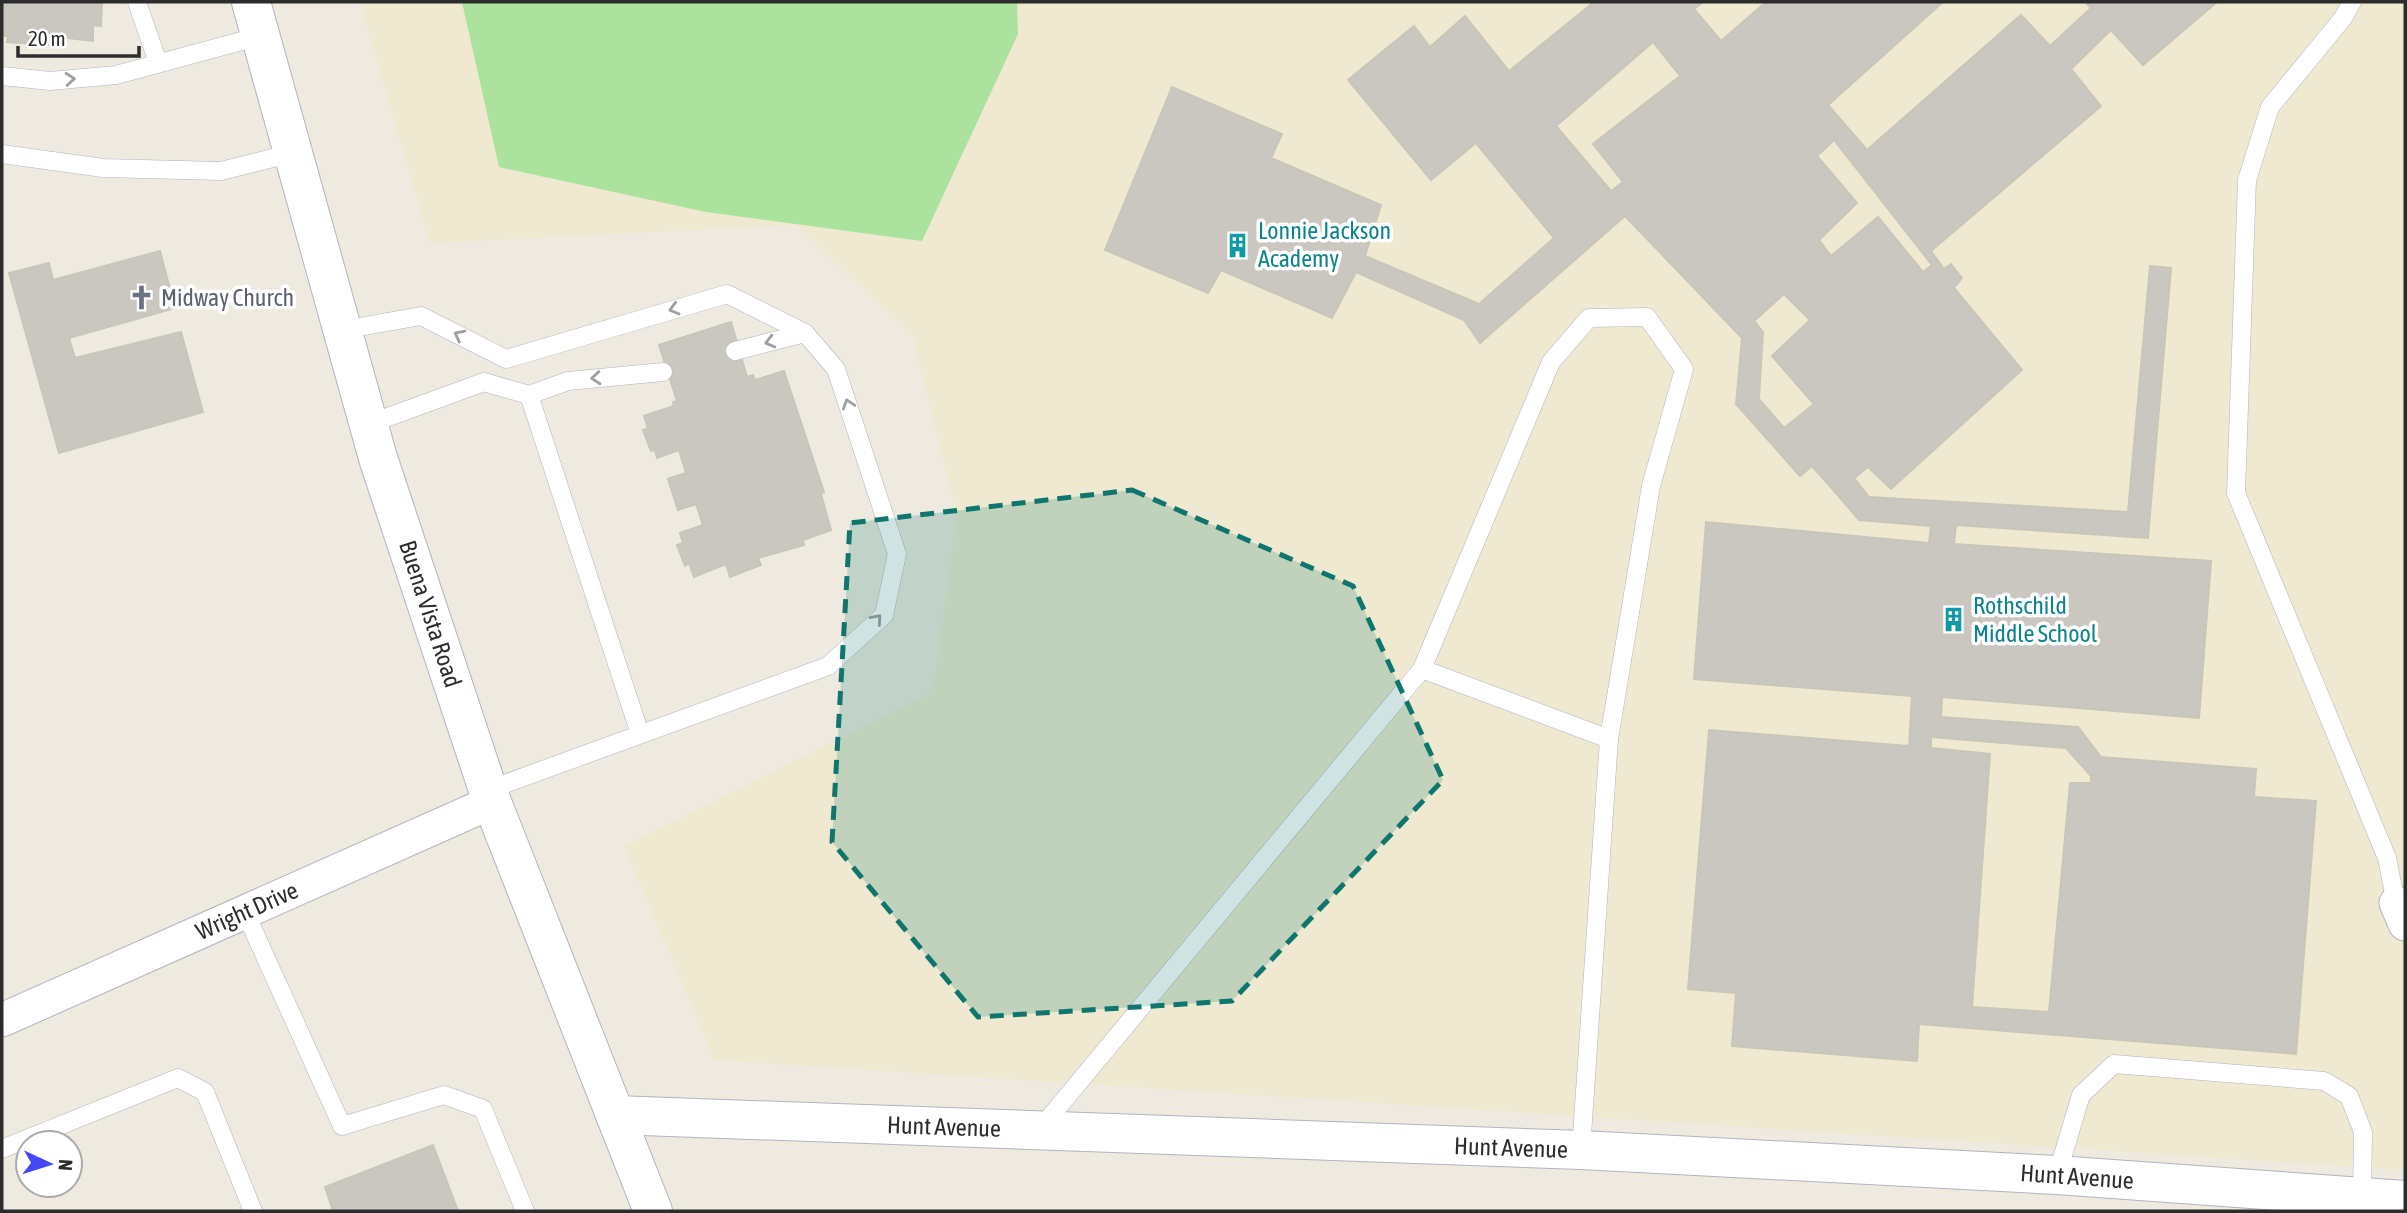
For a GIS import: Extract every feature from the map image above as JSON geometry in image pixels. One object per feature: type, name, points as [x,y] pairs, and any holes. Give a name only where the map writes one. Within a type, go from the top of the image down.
[{"type":"street","name":"Buena Vista Road","points":[[256,19],[369,424],[490,796],[653,1211]]},
{"type":"street","name":"Wright Drive","points":[[2,1020],[245,912],[490,796]]},
{"type":"street","name":"Hunt Avenue","points":[[615,1115],[1581,1150],[2057,1175],[2405,1200]]},
{"type":"lane","points":[[137,2],[158,63]]},
{"type":"lane","points":[[2352,2],[2343,18],[2270,107],[2247,180],[2236,493],[2387,858],[2400,913]]},
{"type":"lane","points":[[2,76],[50,81],[116,75],[158,63],[256,19]]},
{"type":"lane","points":[[2,154],[103,168],[221,171],[293,153]]},
{"type":"lane","points":[[342,330],[421,316],[506,359],[727,294],[805,333],[836,369],[897,554],[884,615],[828,666],[640,734],[490,796]]},
{"type":"lane","points":[[1038,1131],[1422,669],[1551,362],[1589,318],[1647,317],[1685,369],[1651,486],[1609,739],[1581,1150]]},
{"type":"lane","points":[[735,351],[805,333]]},
{"type":"lane","points":[[369,424],[484,383],[528,395],[568,381],[663,372]]},
{"type":"lane","points":[[528,395],[640,734]]},
{"type":"lane","points":[[1422,669],[1609,739]]},
{"type":"lane","points":[[245,912],[342,1126],[444,1095],[483,1109],[525,1211]]},
{"type":"lane","points":[[2057,1175],[2081,1095],[2114,1064],[2324,1081],[2349,1096],[2364,1132],[2362,1197]]},
{"type":"lane","points":[[2,1149],[178,1079],[205,1092],[253,1211]]},
{"type":"highlighted area","points":[[1132,490],[1353,586],[1443,780],[1232,1001],[978,1017],[832,842],[850,523]]},
{"type":"shaded area","points":[[360,2],[2405,2],[2405,1170],[715,1060],[624,846],[933,691],[957,514],[913,335],[796,225],[430,243]]},
{"type":"green space","points":[[462,2],[1017,2],[1018,34],[922,241],[706,212],[499,167]]},
{"type":"building","points":[[2,2],[102,2],[101,26],[93,25],[93,41],[49,36],[48,45],[7,42],[8,36],[2,36]]},
{"type":"building","name":"Lonnie Jackson Academy","points":[[1594,2],[1703,2],[1694,9],[1721,41],[1766,2],[1943,2],[1828,105],[1867,150],[2021,15],[2050,46],[2091,8],[2085,2],[2217,2],[2143,65],[2111,30],[2071,69],[2101,106],[1931,251],[1944,269],[1951,264],[1962,278],[1954,288],[2022,370],[1891,489],[1868,467],[1836,493],[1812,466],[1800,476],[1736,404],[1742,338],[1625,216],[1480,343],[1464,320],[1356,272],[1332,318],[1221,270],[1208,293],[1105,250],[1172,87],[1282,134],[1271,158],[1381,205],[1365,256],[1479,304],[1554,238],[1476,143],[1431,180],[1348,80],[1414,26],[1430,47],[1465,16],[1509,71]],"holes":[[[1653,42],[1680,76],[1593,144],[1623,182],[1611,191],[1556,126]],[[1834,140],[1932,265],[1923,272],[1878,217],[1831,256],[1819,240],[1857,203],[1817,156]],[[1784,294],[1810,320],[1772,356],[1814,404],[1784,428],[1759,399],[1763,332],[1754,321]]]},
{"type":"building","points":[[160,251],[175,308],[69,338],[75,358],[181,332],[203,412],[59,453],[9,273],[49,263],[53,280]]},
{"type":"building","name":"Rothschild Middle School","points":[[2150,266],[2171,268],[2148,538],[1956,525],[1954,544],[2211,561],[2199,718],[1942,697],[1941,717],[2078,727],[2101,757],[2256,769],[2254,797],[2316,801],[2296,1054],[1919,1024],[1917,1061],[1732,1046],[1736,993],[1688,989],[1709,730],[1909,746],[1912,696],[1694,679],[1706,522],[1929,543],[1931,526],[1859,520],[1836,493],[1854,478],[1869,497],[2128,512]],"holes":[[[1931,737],[2066,748],[2091,776],[2091,783],[2070,783],[2049,1012],[1972,1007],[1990,754],[1931,748]]]},
{"type":"building","points":[[731,322],[747,377],[753,375],[755,380],[784,371],[824,492],[821,494],[831,530],[803,540],[804,545],[758,558],[761,565],[730,577],[726,564],[694,577],[689,563],[685,566],[677,545],[683,543],[680,533],[703,525],[696,504],[678,510],[668,479],[686,473],[679,450],[657,458],[655,450],[651,451],[643,430],[648,428],[644,416],[674,406],[673,402],[677,401],[659,345]]},
{"type":"building","points":[[433,1145],[458,1211],[333,1211],[325,1187]]},
{"type":"place","name":"Lonnie Jackson Academy","points":[[1238,245]]},
{"type":"place","name":"Midway Church","points":[[141,298]]},
{"type":"place","name":"Rothschild Middle School","points":[[1953,620]]}]
